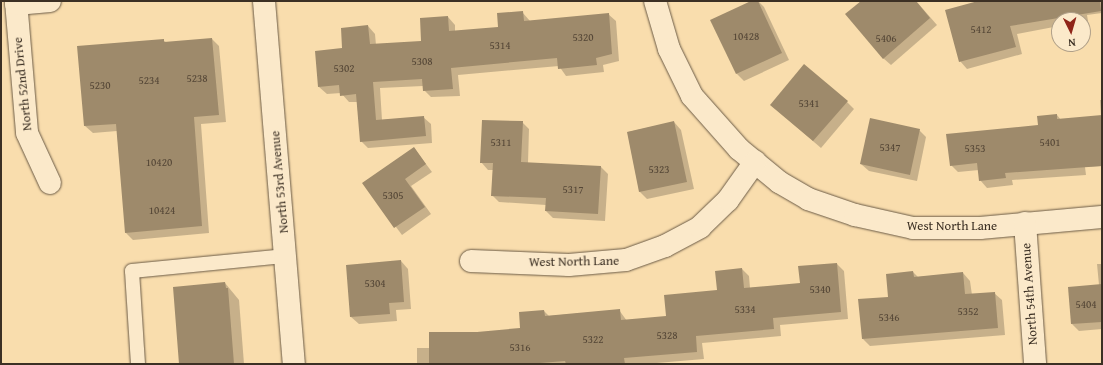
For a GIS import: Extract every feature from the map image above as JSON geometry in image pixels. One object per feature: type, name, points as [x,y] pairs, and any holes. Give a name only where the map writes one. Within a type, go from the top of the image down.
[{"type":"street","points":[[16,2],[50,1]]},
{"type":"street","name":"North 53rd Avenue","points":[[264,1],[294,364]]},
{"type":"street","points":[[655,1],[668,49],[692,96],[739,149],[755,162]]},
{"type":"street","name":"North 52nd Drive","points":[[16,2],[27,133],[50,183]]},
{"type":"street","name":"West North Lane","points":[[471,261],[569,265],[626,260],[665,246],[700,227],[728,200],[755,162],[779,182],[808,199],[855,215],[913,228],[980,228],[1102,217]]},
{"type":"street","name":"North 54th Avenue","points":[[1025,223],[1035,364]]},
{"type":"lane","points":[[138,364],[132,271],[286,256]]},
{"type":"building","points":[[751,1],[758,1],[782,53],[736,74],[710,20]]},
{"type":"building","points":[[861,1],[916,1],[930,18],[883,59],[845,14]]},
{"type":"building","points":[[978,1],[1100,1],[1101,11],[1091,13],[1051,12],[1051,19],[1010,26],[1016,47],[959,62],[945,10]]},
{"type":"building","points":[[523,11],[524,21],[609,13],[612,54],[596,58],[597,65],[558,69],[557,58],[451,68],[453,89],[423,91],[422,79],[373,82],[376,120],[424,116],[426,136],[360,142],[356,94],[340,96],[339,85],[318,87],[315,51],[342,48],[341,28],[368,25],[370,44],[421,41],[420,18],[448,16],[449,31],[498,27],[497,13]]},
{"type":"building","points":[[212,38],[219,115],[194,117],[202,226],[125,233],[116,124],[84,126],[77,46],[164,39],[164,42]]},
{"type":"building","points":[[804,64],[848,101],[813,141],[770,105]]},
{"type":"building","points":[[1057,114],[1057,119],[1102,115],[1102,166],[1005,173],[1006,178],[979,181],[977,163],[950,166],[946,134],[1038,125],[1037,116]]},
{"type":"building","points":[[870,118],[920,129],[910,175],[860,164]]},
{"type":"building","points":[[482,120],[523,121],[521,162],[601,166],[598,214],[545,211],[546,198],[491,196],[493,163],[480,163]]},
{"type":"building","points":[[674,121],[687,182],[639,192],[627,132]]},
{"type":"building","points":[[414,147],[426,164],[405,179],[425,207],[394,228],[362,183]]},
{"type":"building","points":[[401,260],[404,302],[389,303],[390,314],[350,317],[346,265]]},
{"type":"building","points":[[837,263],[841,312],[773,318],[774,329],[696,336],[697,352],[624,358],[625,364],[566,364],[565,361],[528,364],[429,364],[429,332],[477,332],[520,328],[519,312],[544,310],[545,316],[620,309],[621,320],[666,316],[664,295],[717,290],[715,271],[742,268],[744,288],[800,283],[798,266]]},
{"type":"building","points":[[913,271],[914,277],[963,272],[965,294],[995,292],[998,328],[862,339],[858,299],[888,297],[886,274]]},
{"type":"building","points":[[225,282],[226,288],[228,288],[234,364],[179,364],[173,287]]},
{"type":"building","points":[[1102,284],[1102,322],[1071,324],[1068,287]]}]
